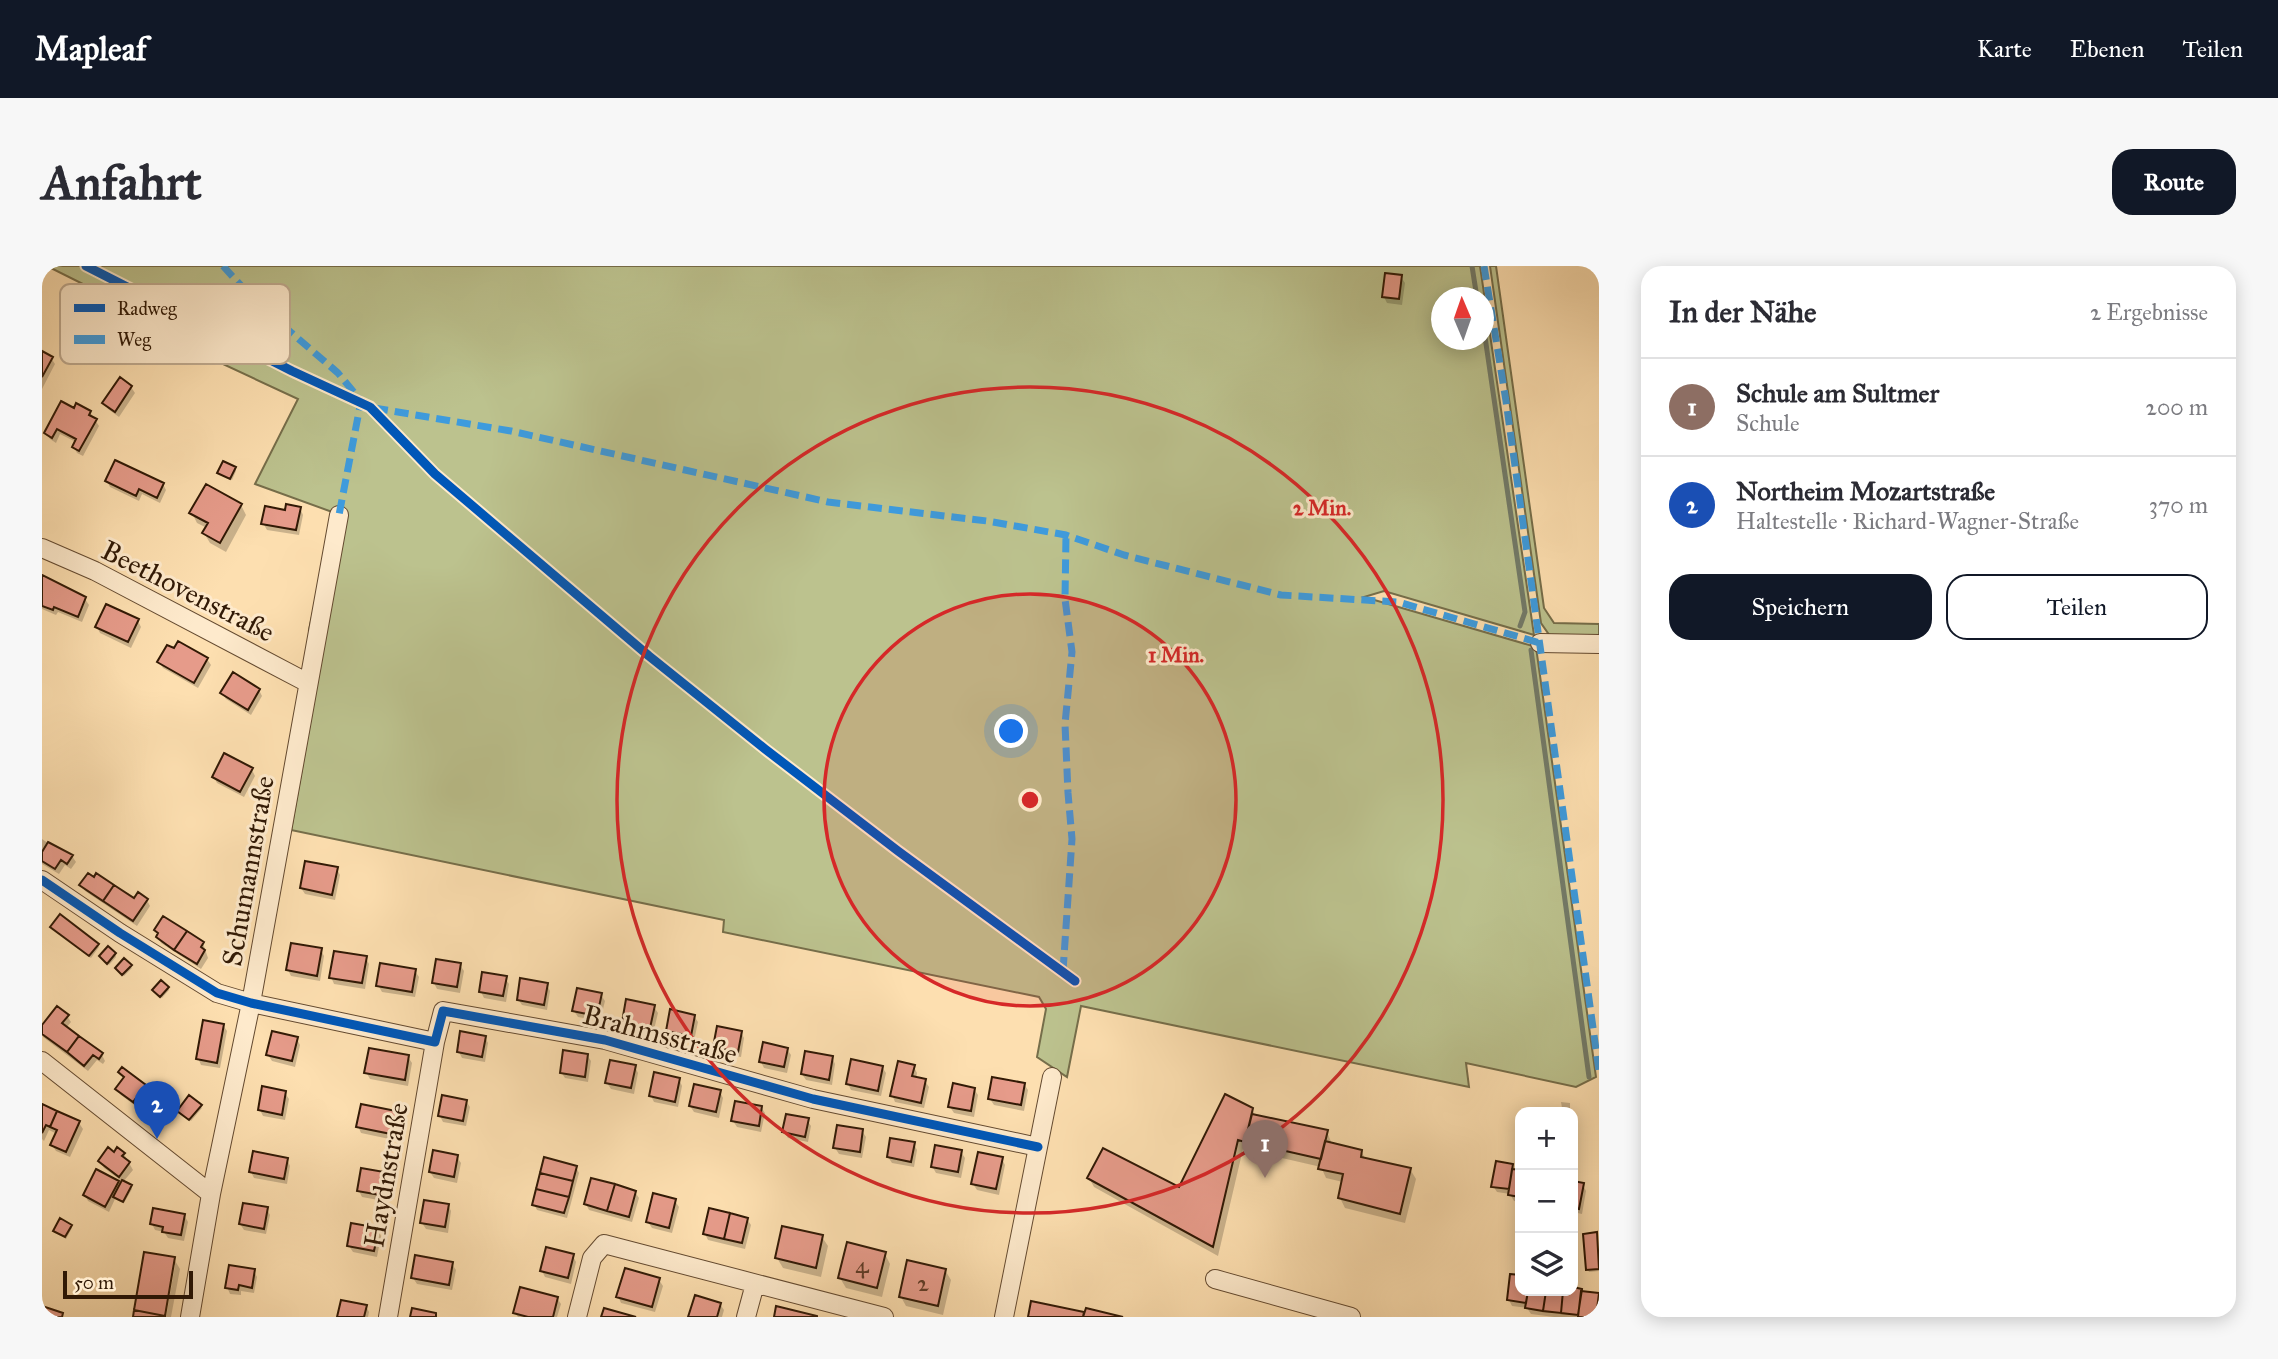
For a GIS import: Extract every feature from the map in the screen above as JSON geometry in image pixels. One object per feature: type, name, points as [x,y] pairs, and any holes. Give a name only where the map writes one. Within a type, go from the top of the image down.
[{"type":"street","name":"Schumannstraße","points":[[190,1317],[211,1194],[251,1003],[339,515]]},
{"type":"street","name":"Beethovenstraße","points":[[42,548],[95,571],[307,683]]},
{"type":"street","points":[[1540,643],[1599,644]]},
{"type":"street","points":[[42,880],[120,933],[217,993],[251,1003],[435,1042]]},
{"type":"street","name":"Brahmsstraße","points":[[435,1042],[443,1010],[605,1040],[813,1099],[1038,1147]]},
{"type":"street","name":"Haydnstraße","points":[[388,1317],[435,1042]]},
{"type":"street","points":[[42,1061],[211,1194]]},
{"type":"street","points":[[1004,1317],[1052,1077]]},
{"type":"street","points":[[577,1317],[592,1258],[604,1244],[884,1317]]},
{"type":"street","points":[[1215,1279],[1351,1317]]},
{"type":"street","points":[[746,1317],[755,1284]]},
{"type":"green space","points":[[47,266],[1480,266],[1483,287],[1431,287],[1431,350],[1492,350],[1534,635],[1384,591],[1364,597],[1536,647],[1596,1077],[1576,1087],[1466,1063],[1469,1087],[1081,1006],[1067,1077],[1037,1057],[1046,1009],[1039,997],[723,932],[724,920],[291,830],[326,633],[309,630],[335,513],[255,484],[298,399],[223,364],[290,364],[290,284],[83,284]]},
{"type":"green space","points":[[1490,266],[1496,266],[1544,608],[1554,623],[1599,624],[1599,637],[1550,636],[1541,623]]},
{"type":"building","points":[[1385,273],[1402,275],[1399,299],[1382,297]]},
{"type":"building","points":[[42,351],[53,357],[42,377]]},
{"type":"building","points":[[120,377],[132,386],[115,412],[102,403]]},
{"type":"building","points":[[61,401],[74,408],[76,403],[91,411],[89,415],[97,419],[79,451],[72,447],[76,439],[57,429],[52,438],[44,433]]},
{"type":"building","points":[[115,460],[164,483],[157,498],[139,489],[136,496],[105,481]]},
{"type":"building","points":[[223,461],[236,467],[230,479],[217,473]]},
{"type":"building","points":[[206,484],[242,504],[220,543],[202,533],[208,523],[189,513]]},
{"type":"building","points":[[286,504],[301,507],[296,530],[261,524],[265,506],[285,510]]},
{"type":"building","points":[[42,575],[86,597],[78,617],[54,607],[53,610],[42,606]]},
{"type":"building","points":[[106,604],[139,619],[128,642],[95,627]]},
{"type":"building","points":[[178,641],[208,658],[194,683],[157,662],[167,645],[174,648]]},
{"type":"building","points":[[233,672],[260,689],[248,710],[220,693]]},
{"type":"building","points":[[224,753],[253,768],[240,792],[212,777]]},
{"type":"building","points":[[48,842],[73,855],[67,864],[61,860],[55,869],[42,861],[42,852]]},
{"type":"building","points":[[305,861],[338,867],[332,895],[300,888]]},
{"type":"building","points":[[88,873],[94,877],[96,873],[114,885],[103,901],[79,885]]},
{"type":"building","points":[[114,885],[134,898],[138,892],[148,899],[133,921],[103,901]]},
{"type":"building","points":[[60,914],[99,944],[89,956],[50,927]]},
{"type":"building","points":[[163,916],[187,931],[174,950],[156,937],[158,933],[154,930]]},
{"type":"building","points":[[187,931],[204,942],[201,947],[205,950],[197,964],[174,950]]},
{"type":"building","points":[[291,943],[322,948],[317,976],[286,970]]},
{"type":"building","points":[[108,946],[116,953],[107,964],[99,956]]},
{"type":"building","points":[[334,951],[367,956],[362,983],[329,978]]},
{"type":"building","points":[[124,958],[132,965],[122,975],[115,968]]},
{"type":"building","points":[[436,959],[461,963],[457,987],[432,983]]},
{"type":"building","points":[[380,963],[416,969],[412,992],[376,986]]},
{"type":"building","points":[[482,972],[507,976],[503,996],[479,992]]},
{"type":"building","points":[[520,978],[548,983],[544,1005],[517,1000]]},
{"type":"building","points":[[161,980],[169,987],[160,997],[152,990]]},
{"type":"building","points":[[577,988],[602,993],[597,1016],[572,1011]]},
{"type":"building","points":[[626,999],[655,1005],[650,1028],[622,1022]]},
{"type":"building","points":[[57,1006],[69,1015],[62,1023],[79,1036],[67,1052],[42,1034],[42,1025]]},
{"type":"building","points":[[670,1009],[695,1015],[691,1036],[666,1031]]},
{"type":"building","points":[[203,1020],[224,1024],[217,1063],[196,1059]]},
{"type":"building","points":[[717,1026],[742,1031],[738,1052],[713,1047]]},
{"type":"building","points":[[272,1031],[298,1037],[292,1061],[266,1055]]},
{"type":"building","points":[[460,1031],[486,1036],[482,1057],[457,1052]]},
{"type":"building","points":[[79,1036],[103,1053],[99,1059],[93,1055],[84,1066],[67,1052]]},
{"type":"building","points":[[763,1042],[788,1048],[784,1067],[759,1062]]},
{"type":"building","points":[[369,1048],[409,1055],[405,1080],[364,1073]]},
{"type":"building","points":[[563,1050],[588,1054],[585,1077],[560,1073]]},
{"type":"building","points":[[805,1051],[833,1056],[829,1080],[801,1074]]},
{"type":"building","points":[[851,1059],[883,1066],[878,1091],[846,1084]]},
{"type":"building","points":[[610,1060],[636,1065],[631,1088],[605,1083]]},
{"type":"building","points":[[898,1061],[915,1065],[912,1076],[926,1079],[921,1103],[890,1096]]},
{"type":"building","points":[[122,1067],[146,1085],[133,1102],[115,1089],[124,1077],[118,1072]]},
{"type":"building","points":[[654,1072],[680,1078],[675,1102],[649,1096]]},
{"type":"building","points":[[992,1077],[1025,1083],[1021,1105],[988,1099]]},
{"type":"building","points":[[953,1083],[975,1088],[971,1111],[948,1107]]},
{"type":"building","points":[[694,1084],[721,1090],[716,1112],[689,1106]]},
{"type":"building","points":[[146,1085],[170,1103],[161,1115],[154,1110],[150,1115],[133,1102]]},
{"type":"building","points":[[262,1086],[286,1091],[282,1115],[258,1110]]},
{"type":"building","points":[[1225,1094],[1253,1108],[1245,1142],[1238,1140],[1213,1247],[1087,1178],[1103,1148],[1179,1187]]},
{"type":"building","points":[[189,1095],[202,1105],[189,1120],[177,1111]]},
{"type":"building","points":[[442,1095],[467,1100],[463,1121],[438,1116]]},
{"type":"building","points":[[735,1101],[762,1106],[759,1126],[731,1121]]},
{"type":"building","points":[[42,1104],[57,1111],[50,1127],[46,1125],[42,1133]]},
{"type":"building","points":[[361,1104],[401,1112],[396,1135],[356,1127]]},
{"type":"building","points":[[57,1111],[80,1121],[66,1152],[50,1145],[57,1130],[50,1127]]},
{"type":"building","points":[[786,1114],[809,1118],[805,1137],[782,1132]]},
{"type":"building","points":[[1252,1114],[1328,1130],[1321,1159],[1245,1142]]},
{"type":"building","points":[[837,1125],[863,1129],[860,1152],[833,1148]]},
{"type":"building","points":[[890,1138],[915,1142],[911,1162],[887,1157]]},
{"type":"building","points":[[1325,1141],[1362,1150],[1361,1157],[1411,1168],[1400,1214],[1338,1198],[1343,1174],[1318,1169]]},
{"type":"building","points":[[935,1145],[962,1150],[958,1172],[931,1167]]},
{"type":"building","points":[[108,1147],[114,1152],[117,1147],[125,1153],[122,1156],[130,1162],[119,1177],[98,1161]]},
{"type":"building","points":[[433,1150],[458,1155],[454,1177],[429,1172]]},
{"type":"building","points":[[253,1151],[288,1158],[284,1179],[249,1172]]},
{"type":"building","points":[[978,1152],[1003,1157],[996,1189],[971,1184]]},
{"type":"building","points":[[544,1157],[577,1166],[573,1181],[540,1173]]},
{"type":"building","points":[[1496,1161],[1513,1164],[1509,1189],[1491,1187]]},
{"type":"building","points":[[361,1168],[390,1173],[386,1196],[357,1191]]},
{"type":"building","points":[[96,1169],[119,1181],[105,1207],[83,1195]]},
{"type":"building","points":[[1512,1169],[1515,1169],[1515,1196],[1508,1195]]},
{"type":"building","points":[[540,1173],[573,1181],[569,1197],[536,1189]]},
{"type":"building","points":[[591,1178],[615,1184],[607,1211],[584,1204]]},
{"type":"building","points":[[122,1180],[132,1185],[123,1202],[113,1197]]},
{"type":"building","points":[[1578,1182],[1584,1183],[1578,1209]]},
{"type":"building","points":[[615,1184],[636,1191],[629,1217],[607,1211]]},
{"type":"building","points":[[536,1189],[569,1197],[564,1213],[532,1205]]},
{"type":"building","points":[[653,1193],[676,1199],[669,1228],[646,1222]]},
{"type":"building","points":[[424,1200],[449,1204],[445,1227],[420,1223]]},
{"type":"building","points":[[243,1203],[268,1207],[264,1229],[239,1224]]},
{"type":"building","points":[[153,1208],[185,1214],[181,1235],[162,1232],[163,1227],[150,1224]]},
{"type":"building","points":[[709,1208],[730,1213],[724,1239],[703,1234]]},
{"type":"building","points":[[730,1213],[748,1218],[742,1243],[724,1239]]},
{"type":"building","points":[[60,1218],[72,1225],[65,1237],[53,1231]]},
{"type":"building","points":[[351,1223],[379,1228],[374,1251],[347,1246]]},
{"type":"building","points":[[782,1226],[823,1235],[816,1268],[775,1258]]},
{"type":"building","points":[[1597,1232],[1599,1269],[1586,1270],[1583,1234]]},
{"type":"building","points":[[847,1242],[886,1252],[877,1288],[838,1278]]},
{"type":"building","points":[[546,1247],[574,1254],[568,1278],[540,1271]]},
{"type":"building","points":[[144,1252],[175,1257],[165,1316],[134,1310]]},
{"type":"building","points":[[415,1255],[453,1262],[449,1285],[411,1278]]},
{"type":"building","points":[[907,1260],[946,1269],[938,1306],[899,1297]]},
{"type":"building","points":[[229,1265],[255,1269],[252,1288],[239,1285],[238,1290],[225,1288]]},
{"type":"building","points":[[625,1268],[660,1278],[652,1307],[616,1297]]},
{"type":"building","points":[[1510,1274],[1515,1274],[1515,1296],[1527,1296],[1526,1303],[1507,1300]]},
{"type":"building","points":[[520,1287],[558,1297],[553,1317],[528,1317],[513,1313]]},
{"type":"building","points":[[1578,1288],[1582,1289],[1578,1315],[1561,1313],[1563,1296],[1578,1296]]},
{"type":"building","points":[[1581,1291],[1599,1293],[1596,1317],[1578,1317]]},
{"type":"building","points":[[695,1295],[721,1303],[717,1317],[688,1317]]},
{"type":"building","points":[[1527,1296],[1545,1296],[1543,1311],[1525,1308]]},
{"type":"building","points":[[1545,1296],[1563,1296],[1561,1313],[1543,1311]]},
{"type":"building","points":[[341,1300],[367,1305],[364,1317],[337,1317]]},
{"type":"building","points":[[1031,1301],[1084,1312],[1083,1317],[1028,1317]]},
{"type":"building","points":[[42,1306],[63,1313],[62,1317],[42,1317]]},
{"type":"building","points":[[776,1306],[817,1316],[817,1317],[774,1317]]},
{"type":"building","points":[[412,1308],[436,1313],[436,1317],[410,1317]]},
{"type":"building","points":[[604,1308],[636,1317],[601,1317]]},
{"type":"building","points":[[1086,1308],[1123,1317],[1083,1317]]},
{"type":"building","points":[[134,1310],[165,1316],[165,1317],[133,1317]]},
{"type":"waterway","points":[[1472,266],[1475,287]]},
{"type":"waterway","points":[[1487,350],[1525,612],[1520,626]]},
{"type":"waterway","points":[[1531,650],[1589,1077]]},
{"type":"marked path","points":[[223,266],[240,284]]},
{"type":"marked path","points":[[1484,266],[1506,401],[1599,1071]]},
{"type":"marked path","points":[[290,332],[338,373],[361,401],[339,515]]},
{"type":"marked path","points":[[374,408],[511,431],[828,502],[987,521],[1066,535],[1124,555],[1281,595],[1398,602],[1540,643]]},
{"type":"marked path","points":[[1063,971],[1072,839],[1065,724],[1072,652],[1065,599],[1066,535]]},
{"type":"cycle path","points":[[86,266],[121,284]]},
{"type":"cycle path","points":[[278,364],[370,407],[435,474],[649,656],[898,851],[1075,981]]},
{"type":"cycle path","points":[[42,880],[120,933],[217,993],[251,1003],[435,1042],[443,1011],[605,1040],[813,1099],[1038,1147]]},
{"type":"place","name":"Northeim Mozartstraße","points":[[157,1139]]},
{"type":"place","name":"Schule am Sultmer","points":[[1265,1178]]}]
